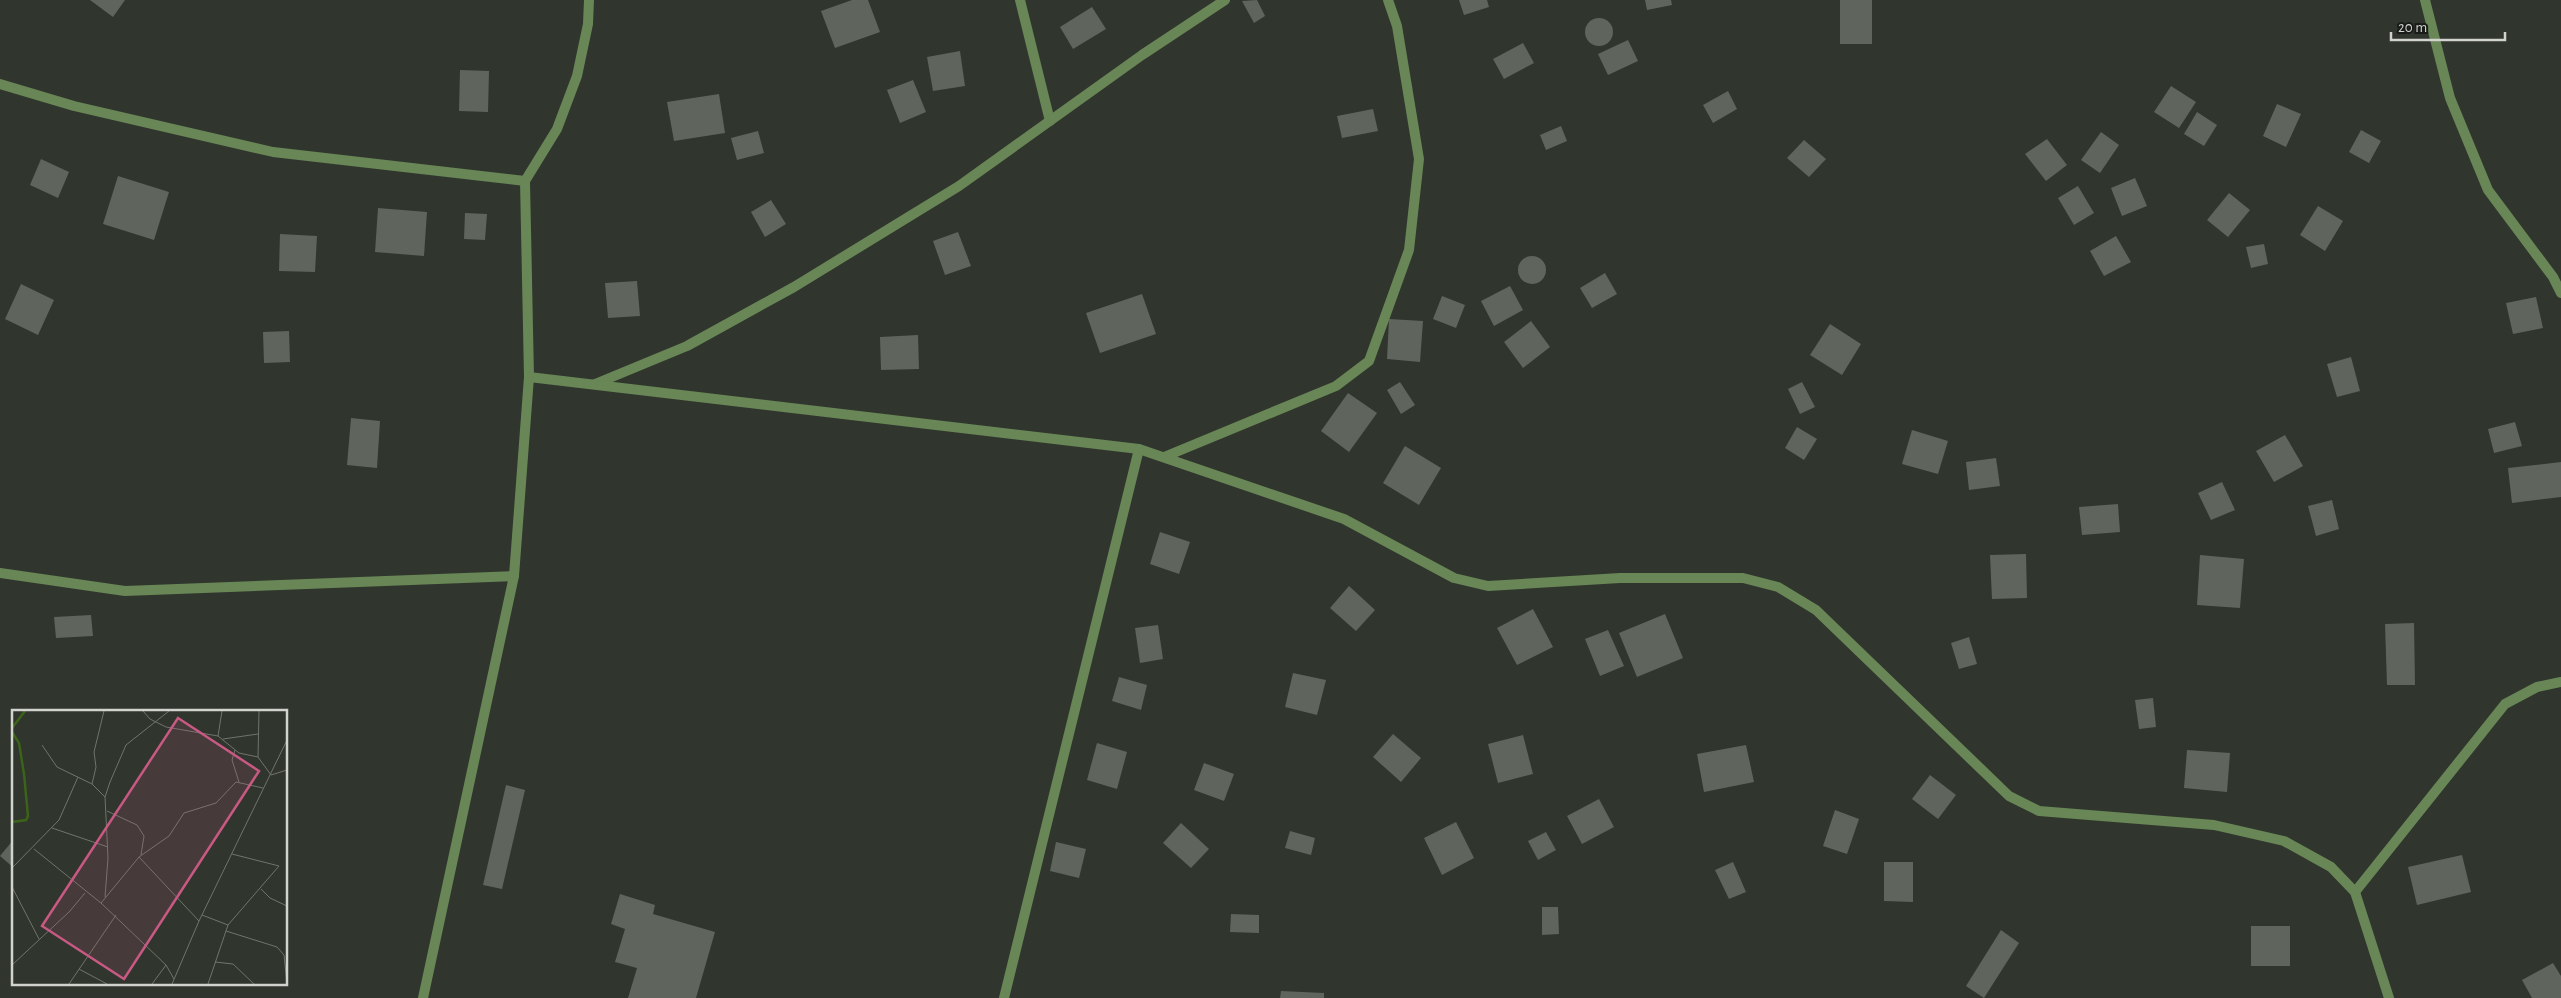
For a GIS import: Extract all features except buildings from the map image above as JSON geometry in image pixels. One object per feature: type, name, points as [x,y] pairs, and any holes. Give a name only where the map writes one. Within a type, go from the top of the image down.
[{"type":"street","points":[[423,998],[514,576],[529,377],[525,181],[557,129],[577,76],[588,24],[589,0]]},
{"type":"street","points":[[1020,0],[1050,121]]},
{"type":"street","points":[[594,384],[687,346],[794,287],[959,186],[1225,0]]},
{"type":"street","points":[[1164,457],[1336,386],[1369,361],[1409,250],[1419,159],[1397,26],[1388,0]]},
{"type":"street","points":[[2425,0],[2450,98],[2488,190],[2553,277],[2561,293]]},
{"type":"street","points":[[0,84],[74,106],[273,152],[525,181]]},
{"type":"street","points":[[529,377],[1139,449],[1344,519],[1454,578],[1488,586],[1620,578],[1743,578],[1778,587],[1816,610],[2009,796],[2039,811],[2214,825],[2284,841],[2331,867],[2354,892],[2389,998]]},
{"type":"street","points":[[1004,998],[1139,449]]},
{"type":"street","points":[[0,573],[125,591],[514,576]]},
{"type":"street","points":[[2354,892],[2505,704],[2537,687],[2561,682]]}]
